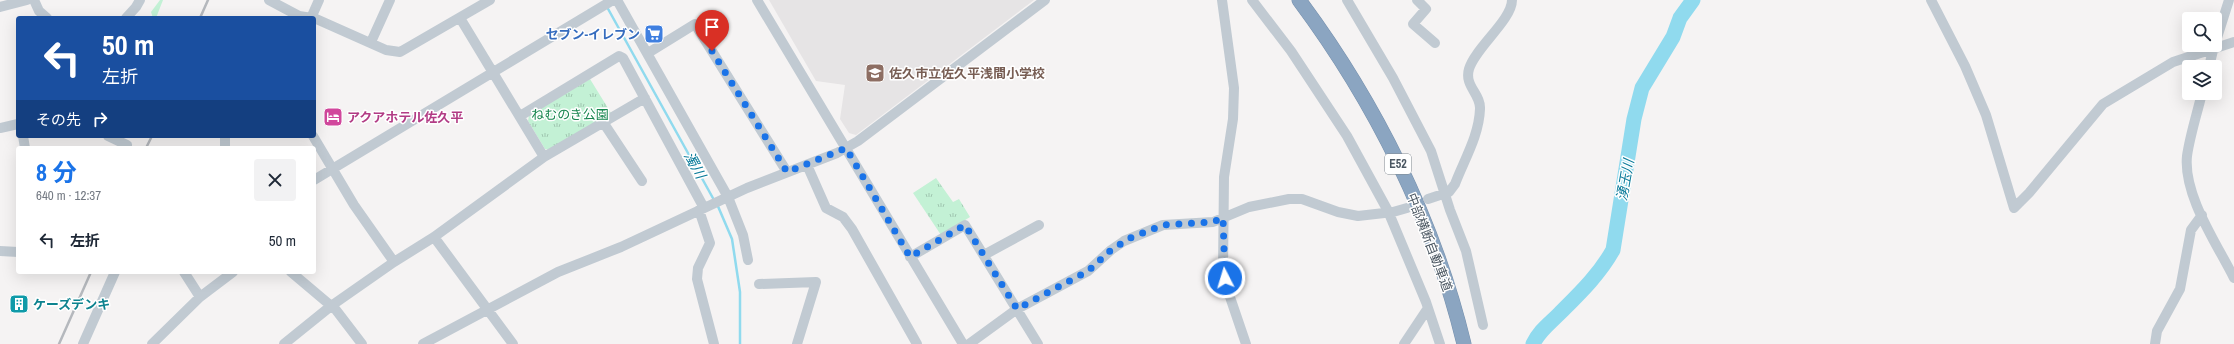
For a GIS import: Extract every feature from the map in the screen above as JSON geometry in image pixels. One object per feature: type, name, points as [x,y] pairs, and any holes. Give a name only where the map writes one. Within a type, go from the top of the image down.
[{"type":"highway","name":"中部横断自動車道","points":[[1299,0],[1346,67],[1371,111],[1409,186],[1444,273],[1464,344]]},
{"type":"street","points":[[0,7],[28,0]]},
{"type":"street","points":[[34,0],[39,11],[45,16]]},
{"type":"street","points":[[128,16],[140,0]]},
{"type":"street","points":[[269,0],[299,16]]},
{"type":"street","points":[[313,16],[319,0]]},
{"type":"street","points":[[371,42],[390,0]]},
{"type":"street","points":[[316,20],[371,42],[386,50],[400,52],[490,0]]},
{"type":"street","points":[[316,179],[613,0]]},
{"type":"street","points":[[617,0],[648,53],[726,197],[743,235],[748,260]]},
{"type":"street","points":[[757,0],[963,344]]},
{"type":"street","points":[[423,344],[558,272],[621,247],[726,197],[846,148],[960,65],[1045,0]]},
{"type":"street","points":[[1222,0],[1234,88],[1232,119],[1224,177],[1223,270],[1246,344]]},
{"type":"street","points":[[1252,0],[1291,51],[1347,136],[1388,211],[1428,308],[1440,344]]},
{"type":"street","points":[[1417,0],[1426,9],[1413,24],[1429,42]]},
{"type":"street","points":[[1428,199],[1449,192],[1455,184],[1479,123],[1480,107],[1468,80],[1469,69],[1494,30],[1508,14],[1512,0]]},
{"type":"street","points":[[1931,0],[1965,66],[1986,115],[2014,208],[2029,193],[2103,104],[2173,62],[2199,52]]},
{"type":"street","points":[[2222,23],[2230,0]]},
{"type":"street","points":[[1350,1],[1393,78],[1430,151],[1444,193],[1464,244],[1486,318]]},
{"type":"street","points":[[460,18],[544,157]]},
{"type":"street","points":[[648,53],[695,24],[787,172]]},
{"type":"street","points":[[2222,44],[2234,42]]},
{"type":"street","points":[[520,116],[619,56],[623,58],[705,208],[710,242],[698,268],[697,285],[714,344]]},
{"type":"street","points":[[284,344],[331,306],[394,262],[434,237],[544,157],[645,98]]},
{"type":"street","points":[[2200,100],[2187,157],[2192,192],[2202,216],[2234,278]]},
{"type":"street","points":[[603,122],[642,180]]},
{"type":"street","points":[[0,128],[16,124]]},
{"type":"street","points":[[112,138],[127,146]]},
{"type":"street","points":[[314,138],[354,205],[394,262]]},
{"type":"street","points":[[807,165],[826,208],[843,217],[852,229],[917,344]]},
{"type":"street","points":[[969,344],[1017,309],[1088,271],[1111,250],[1130,238],[1163,225],[1212,222],[1249,207],[1289,199],[1302,199],[1338,212],[1358,216],[1388,211],[1393,212],[1406,208]]},
{"type":"street","points":[[2155,344],[2157,331],[2180,289],[2191,230],[2202,216]]},
{"type":"street","points":[[910,257],[965,225],[1038,344]]},
{"type":"street","points":[[984,255],[1039,225]]},
{"type":"street","points":[[434,237],[513,344]]},
{"type":"street","points":[[0,251],[16,252]]},
{"type":"street","points":[[83,344],[114,274]]},
{"type":"street","points":[[185,274],[200,297]]},
{"type":"street","points":[[152,344],[200,297],[230,274]]},
{"type":"street","points":[[293,274],[344,319],[362,344]]},
{"type":"street","points":[[760,284],[816,282],[797,344]]},
{"type":"street","points":[[1404,344],[1428,308]]},
{"type":"shaded area","name":"佐久市立佐久平浅間小学校","points":[[769,0],[1034,0],[856,135],[849,133],[840,119],[845,85],[816,81]]},
{"type":"green space","points":[[160,0],[163,0],[157,16],[152,16],[151,12]]},
{"type":"green space","name":"ねむのき公園","points":[[590,79],[611,113],[550,150],[545,149],[528,121],[529,115]]},
{"type":"green space","points":[[936,178],[953,202],[959,199],[970,217],[941,235],[913,193]]},
{"type":"waterway","name":"湧玉川","points":[[1533,344],[1541,331],[1595,276],[1613,250],[1634,119],[1642,88],[1673,37],[1680,18],[1693,0]]},
{"type":"waterway","name":"濁川","points":[[607,7],[714,200]]},
{"type":"waterway","name":"濁川","points":[[717,204],[732,239],[740,292],[740,344]]},
{"type":"railway","points":[[201,16],[208,0]]},
{"type":"railway","points":[[147,146],[151,138]]},
{"type":"railway","points":[[59,344],[90,274]]},
{"type":"place","name":"セブン-イレブン","points":[[654,34]]},
{"type":"place","name":"佐久市立佐久平浅間小学校","points":[[875,73]]},
{"type":"place","name":"アクアホテル佐久平","points":[[333,117]]},
{"type":"place","name":"ケーズデンキ","points":[[19,304]]},
{"type":"route","points":[[712,51],[787,172],[837,153],[846,148],[910,257],[918,254],[965,225],[1017,309],[1060,288],[1088,271],[1111,250],[1124,241],[1163,225],[1175,223],[1212,222],[1223,218],[1223,270],[1225,278]]}]
